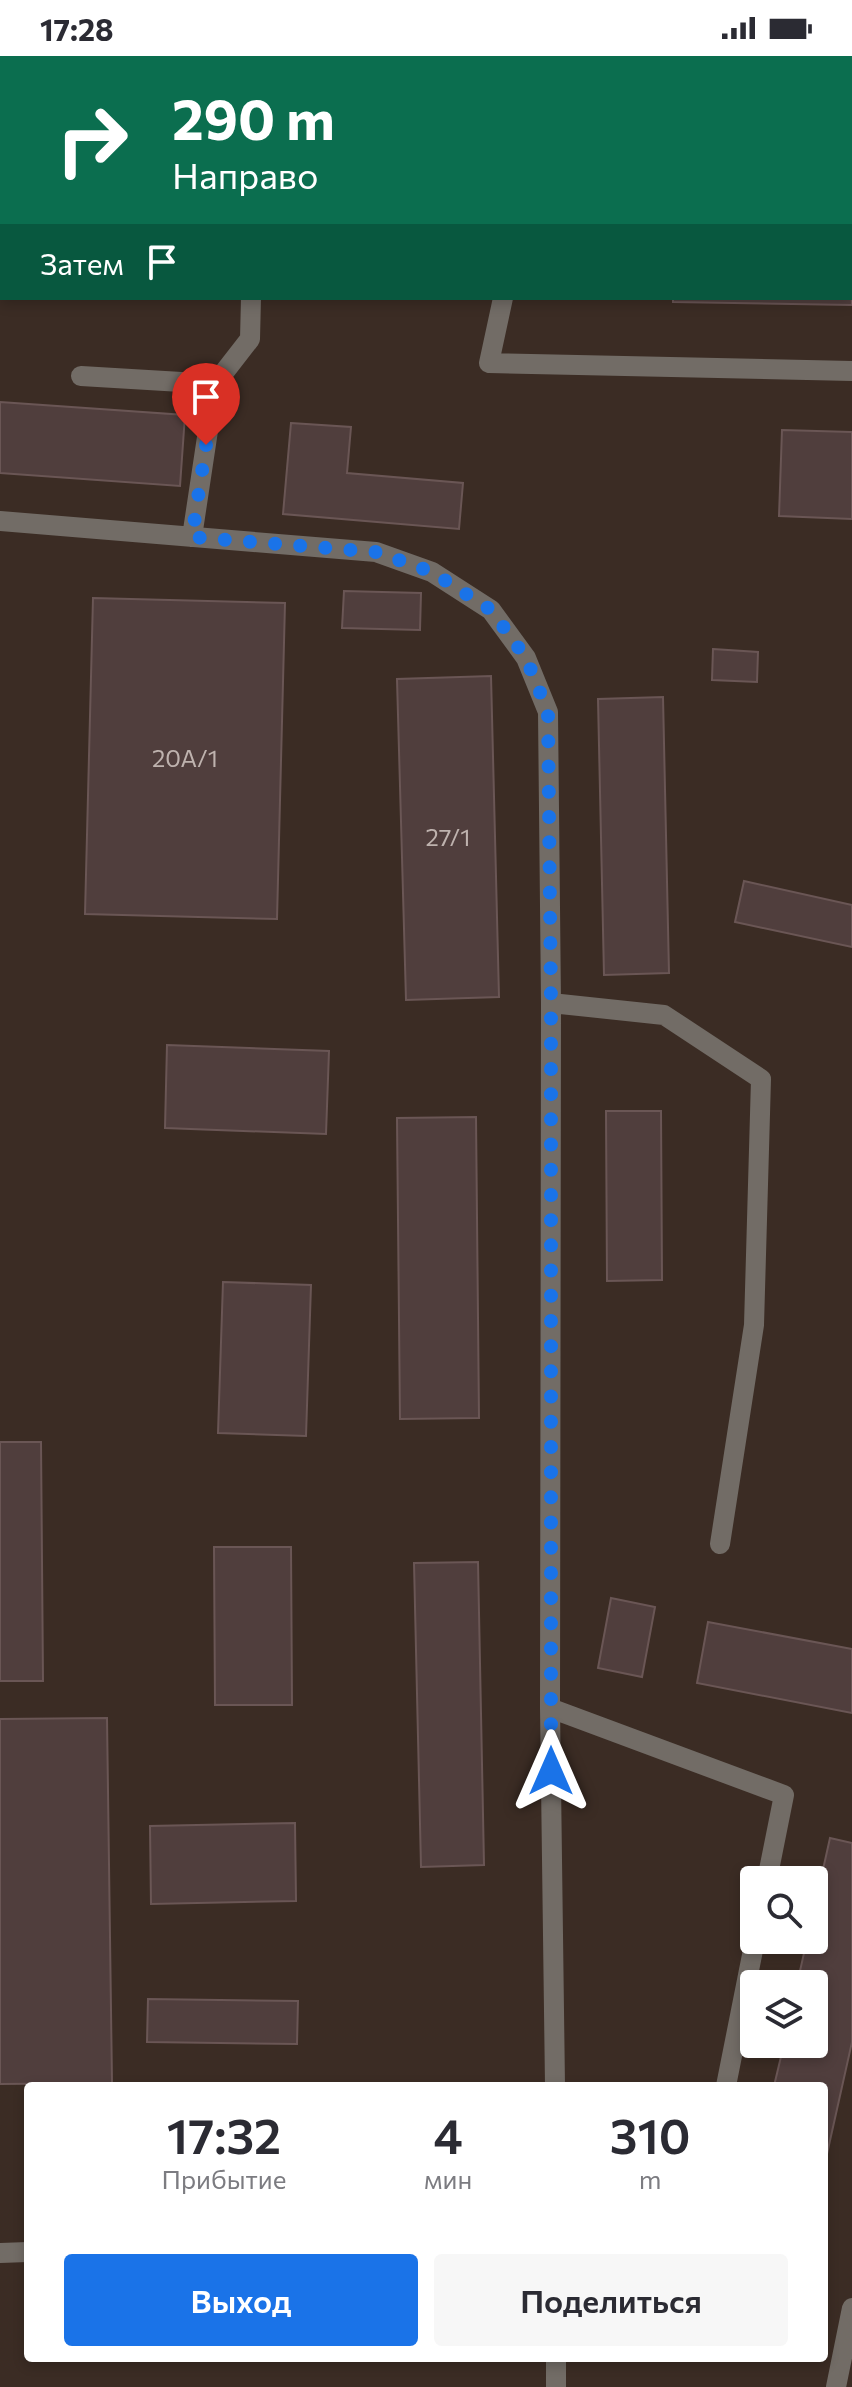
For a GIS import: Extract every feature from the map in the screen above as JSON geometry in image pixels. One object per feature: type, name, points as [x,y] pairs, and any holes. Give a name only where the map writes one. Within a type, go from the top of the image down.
[{"type":"street","points":[[192,537],[215,384],[250,339],[251,300]]},
{"type":"street","points":[[503,300],[489,363],[852,371]]},
{"type":"street","points":[[81,376],[215,384]]},
{"type":"street","points":[[0,521],[376,552],[432,572],[491,610],[526,658],[548,712],[551,1003],[550,1708],[555,2082]]},
{"type":"street","points":[[551,1003],[664,1015],[761,1079],[754,1325],[720,1544]]},
{"type":"street","points":[[550,1708],[784,1795],[770,1866]]},
{"type":"street","points":[[727,2082],[752,1954]]},
{"type":"street","points":[[0,2253],[24,2252]]},
{"type":"street","points":[[836,2387],[852,2308]]},
{"type":"street","points":[[556,2362],[556,2387]]},
{"type":"building","points":[[852,300],[852,305],[673,302]]},
{"type":"building","points":[[0,402],[185,415],[180,486],[0,473]]},
{"type":"building","points":[[291,423],[351,427],[347,473],[463,483],[459,529],[283,514]]},
{"type":"building","points":[[782,430],[852,432],[852,519],[779,516]]},
{"type":"building","points":[[344,591],[421,593],[420,630],[342,628]]},
{"type":"building","points":[[93,598],[285,603],[277,919],[85,914]]},
{"type":"building","points":[[713,649],[758,652],[757,682],[712,680]]},
{"type":"building","points":[[491,676],[499,997],[406,1000],[397,679]]},
{"type":"building","points":[[663,697],[669,973],[604,975],[598,699]]},
{"type":"building","points":[[744,881],[852,905],[852,947],[735,922]]},
{"type":"building","points":[[167,1045],[329,1051],[326,1134],[165,1128]]},
{"type":"building","points":[[606,1111],[661,1111],[662,1280],[607,1281]]},
{"type":"building","points":[[476,1117],[479,1418],[400,1419],[397,1118]]},
{"type":"building","points":[[223,1282],[311,1285],[306,1436],[218,1433]]},
{"type":"building","points":[[0,1442],[41,1442],[43,1681],[0,1681]]},
{"type":"building","points":[[214,1547],[291,1547],[292,1705],[215,1705]]},
{"type":"building","points":[[478,1562],[484,1865],[421,1867],[414,1563]]},
{"type":"building","points":[[611,1598],[655,1607],[642,1677],[598,1668]]},
{"type":"building","points":[[708,1622],[852,1649],[852,1713],[697,1683]]},
{"type":"building","points":[[107,1718],[112,2082],[0,2084],[0,1719]]},
{"type":"building","points":[[295,1823],[296,1901],[151,1904],[150,1826]]},
{"type":"building","points":[[830,1838],[852,1843],[852,2042],[828,2150],[828,2082],[775,2082],[781,2058],[828,2058],[828,1970],[800,1970],[804,1954],[828,1954],[828,1866],[824,1866]]},
{"type":"building","points":[[148,1999],[298,2001],[297,2044],[147,2042]]},
{"type":"route","points":[[206,445],[192,537],[376,552],[432,572],[491,610],[526,658],[548,712],[551,1771]]}]
